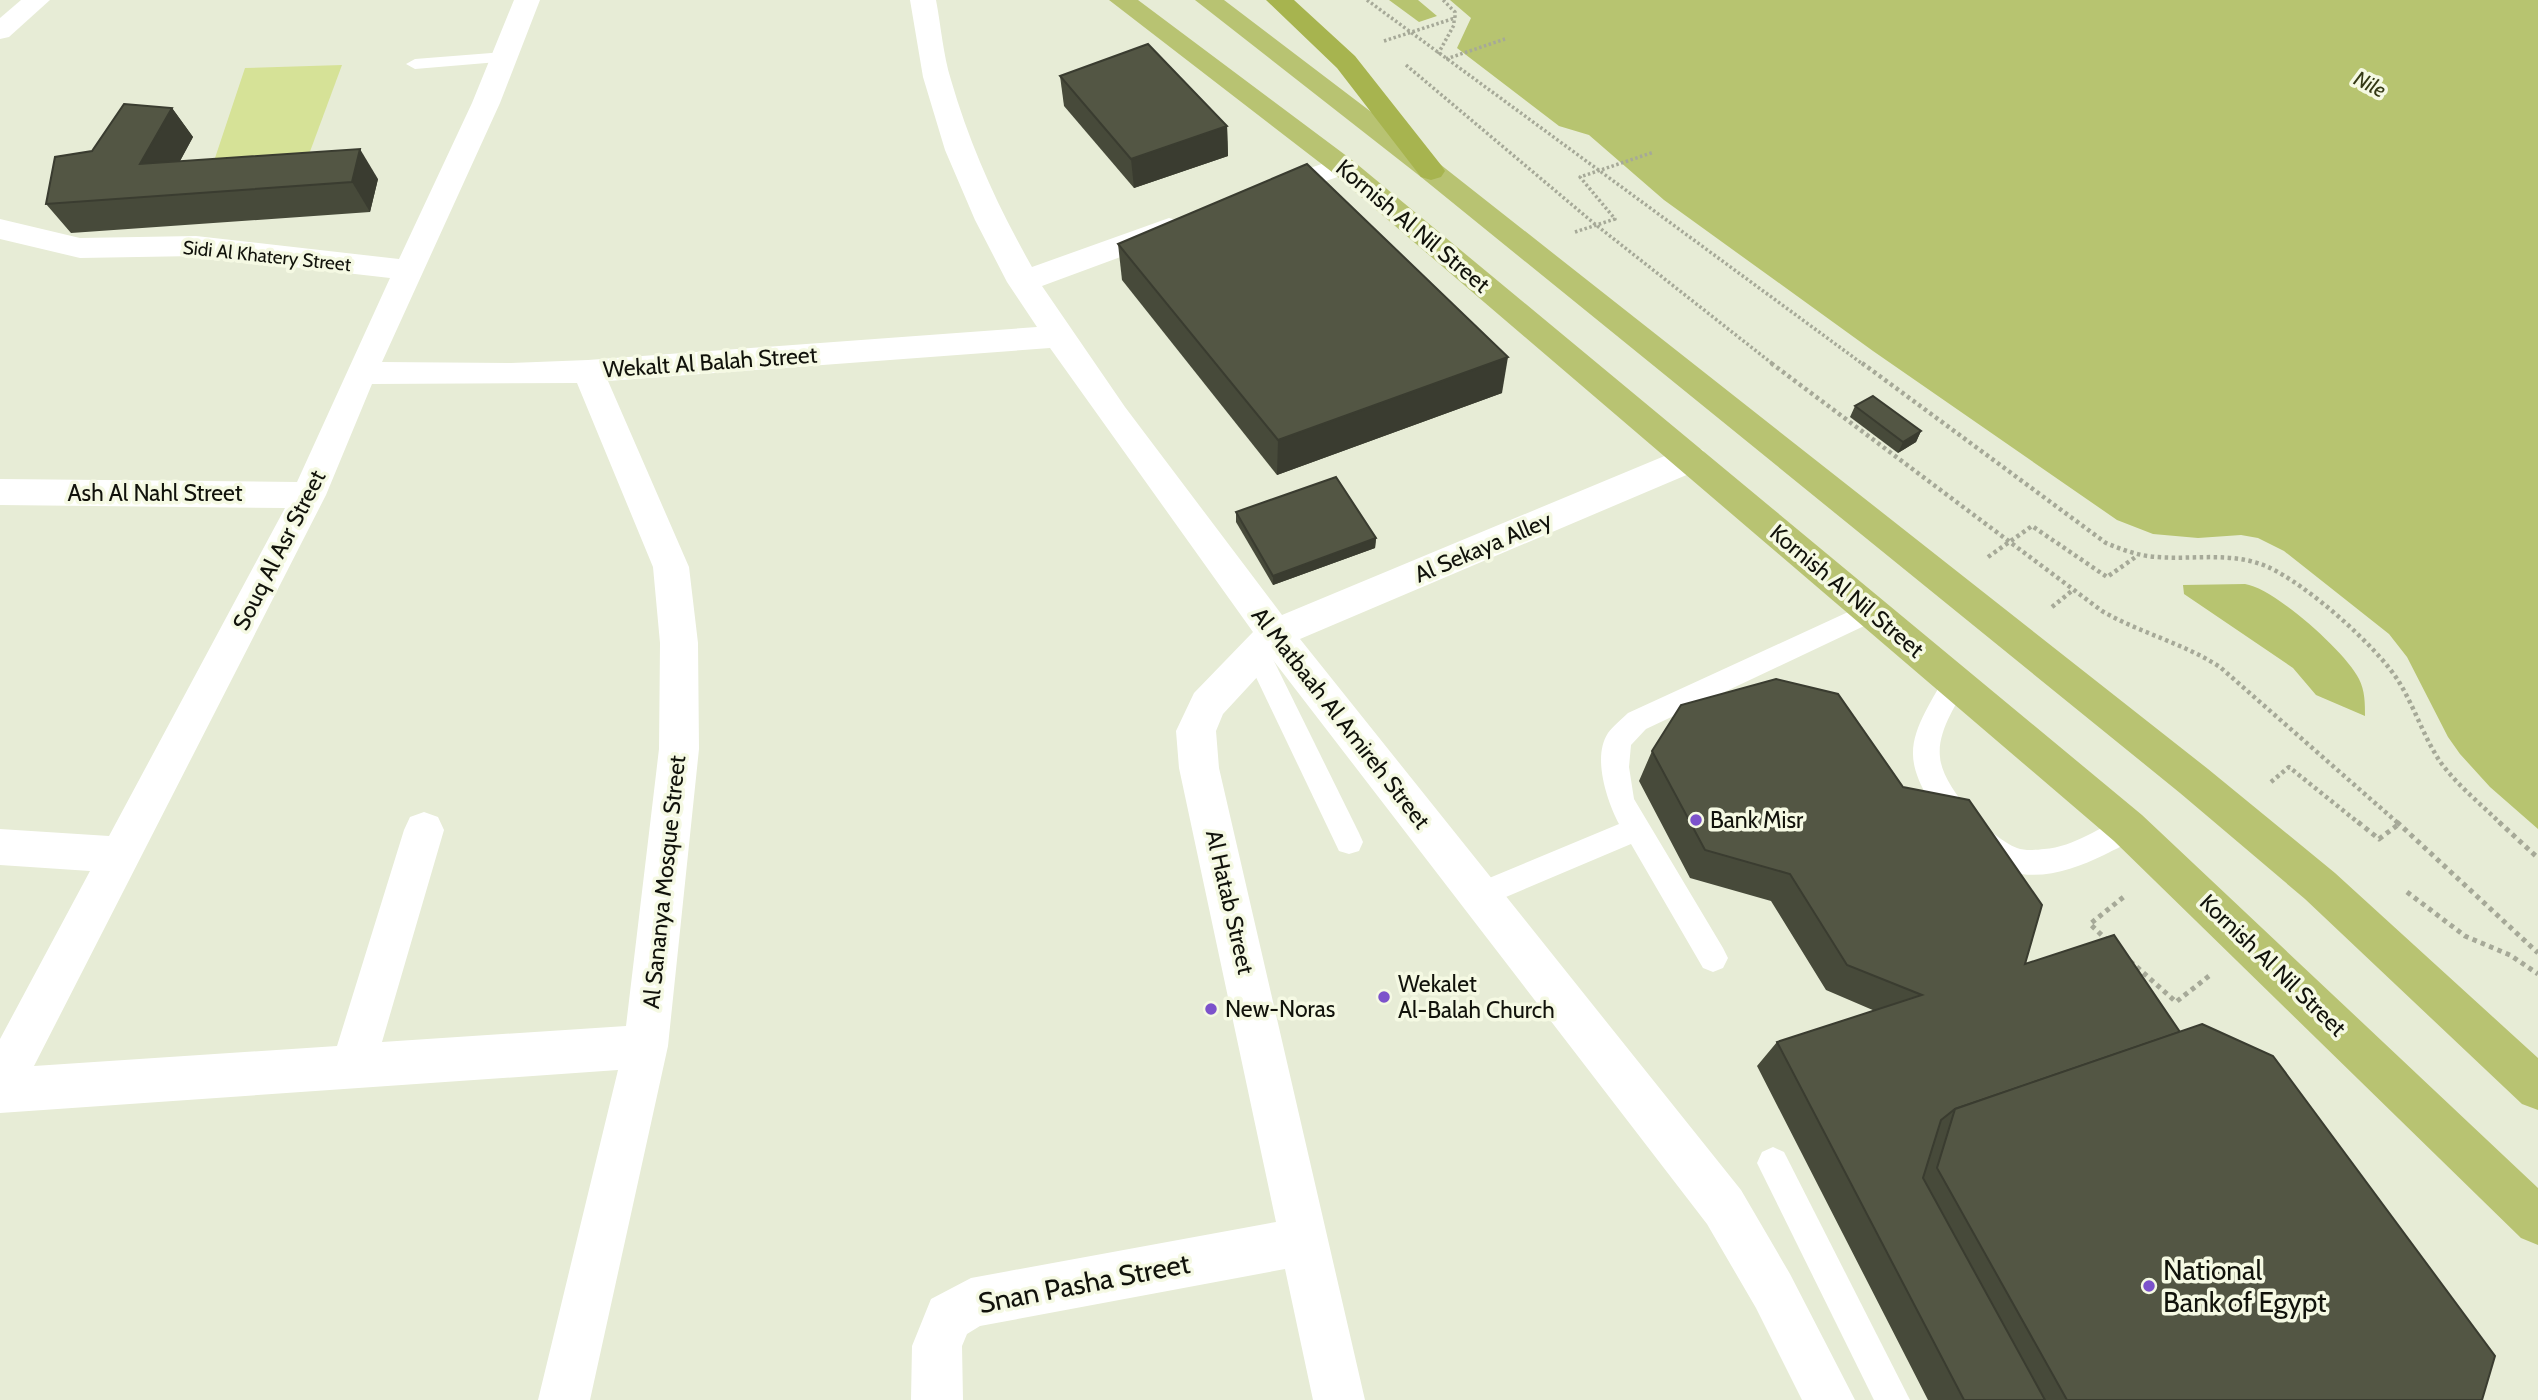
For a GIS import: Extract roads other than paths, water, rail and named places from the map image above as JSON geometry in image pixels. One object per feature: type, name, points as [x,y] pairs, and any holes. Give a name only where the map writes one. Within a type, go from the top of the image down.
[{"type":"highway","name":"Kornish Al Nil Street","points":[[1122,0],[1342,166],[2128,828],[2538,1221]]},
{"type":"highway","points":[[1208,0],[1431,171],[2194,781],[2320,886],[2538,1088]]},
{"type":"highway","points":[[1279,0],[1346,62],[1431,171]]},
{"type":"street","points":[[0,31],[37,0]]},
{"type":"street","name":"Souq Al Asr Street","points":[[0,1085],[123,855],[309,495],[527,0]]},
{"type":"street","name":"Al Matbaah Al Amireh Street","points":[[923,0],[926,36],[945,114],[977,197],[1022,282],[1266,643],[1480,895],[1724,1207],[1773,1291],[1829,1400]]},
{"type":"street","points":[[1239,203],[1342,166]]},
{"type":"street","points":[[1022,282],[1201,217]]},
{"type":"street","name":"Sidi Al Khatery Street","points":[[0,229],[80,248],[196,246],[409,270]]},
{"type":"street","name":"Wekalt Al Balah Street","points":[[361,373],[511,374],[587,371],[1058,336]]},
{"type":"street","name":"Al Sananya Mosque Street","points":[[564,1400],[646,1046],[679,750],[679,643],[671,567],[587,371]]},
{"type":"street","name":"Al Sekaya Alley","points":[[1266,643],[1691,459]]},
{"type":"street","name":"Ash Al Nahl Street","points":[[0,492],[309,495]]},
{"type":"street","name":"Al Hatab Street","points":[[1266,643],[1208,704],[1196,732],[1199,768],[1339,1400]]},
{"type":"street","points":[[353,1066],[424,830]]},
{"type":"street","points":[[0,846],[123,855]]},
{"type":"street","points":[[0,1091],[646,1046]]},
{"type":"street","name":"Snan Pasha Street","points":[[937,1400],[937,1346],[949,1317],[971,1303],[1304,1241]]},
{"type":"lane","points":[[415,64],[504,57]]},
{"type":"lane","points":[[1713,958],[1621,801],[1615,767],[1618,741],[1637,721],[1872,611]]},
{"type":"lane","points":[[1266,643],[1349,842]]},
{"type":"lane","points":[[1955,682],[1928,741],[1926,757],[1944,802],[1980,838],[2017,861],[2047,862],[2074,854],[2128,828]]},
{"type":"lane","points":[[1480,895],[1637,829]]},
{"type":"lane","points":[[1773,1163],[1893,1400]]},
{"type":"water","points":[[1389,0],[1418,0],[1437,16],[1419,22]]},
{"type":"water","name":"Nile","points":[[1450,0],[2538,0],[2538,829],[2490,787],[2460,754],[2448,737],[2407,657],[2389,634],[2284,551],[2258,538],[2241,535],[2198,538],[2153,534],[2117,520],[1873,351],[1664,200],[1589,135],[1559,126],[1457,48],[1471,18]]},
{"type":"water","points":[[2245,584],[2258,588],[2290,609],[2340,653],[2361,684],[2365,716],[2316,695],[2293,668],[2184,594],[2183,585]]},
{"type":"place","name":"Bank Misr","points":[[1696,820]]},
{"type":"place","name":"Wekalet Al-Balah Church","points":[[1384,997]]},
{"type":"place","name":"New-Noras","points":[[1211,1009]]},
{"type":"place","name":"National Bank of Egypt","points":[[2149,1286]]}]
